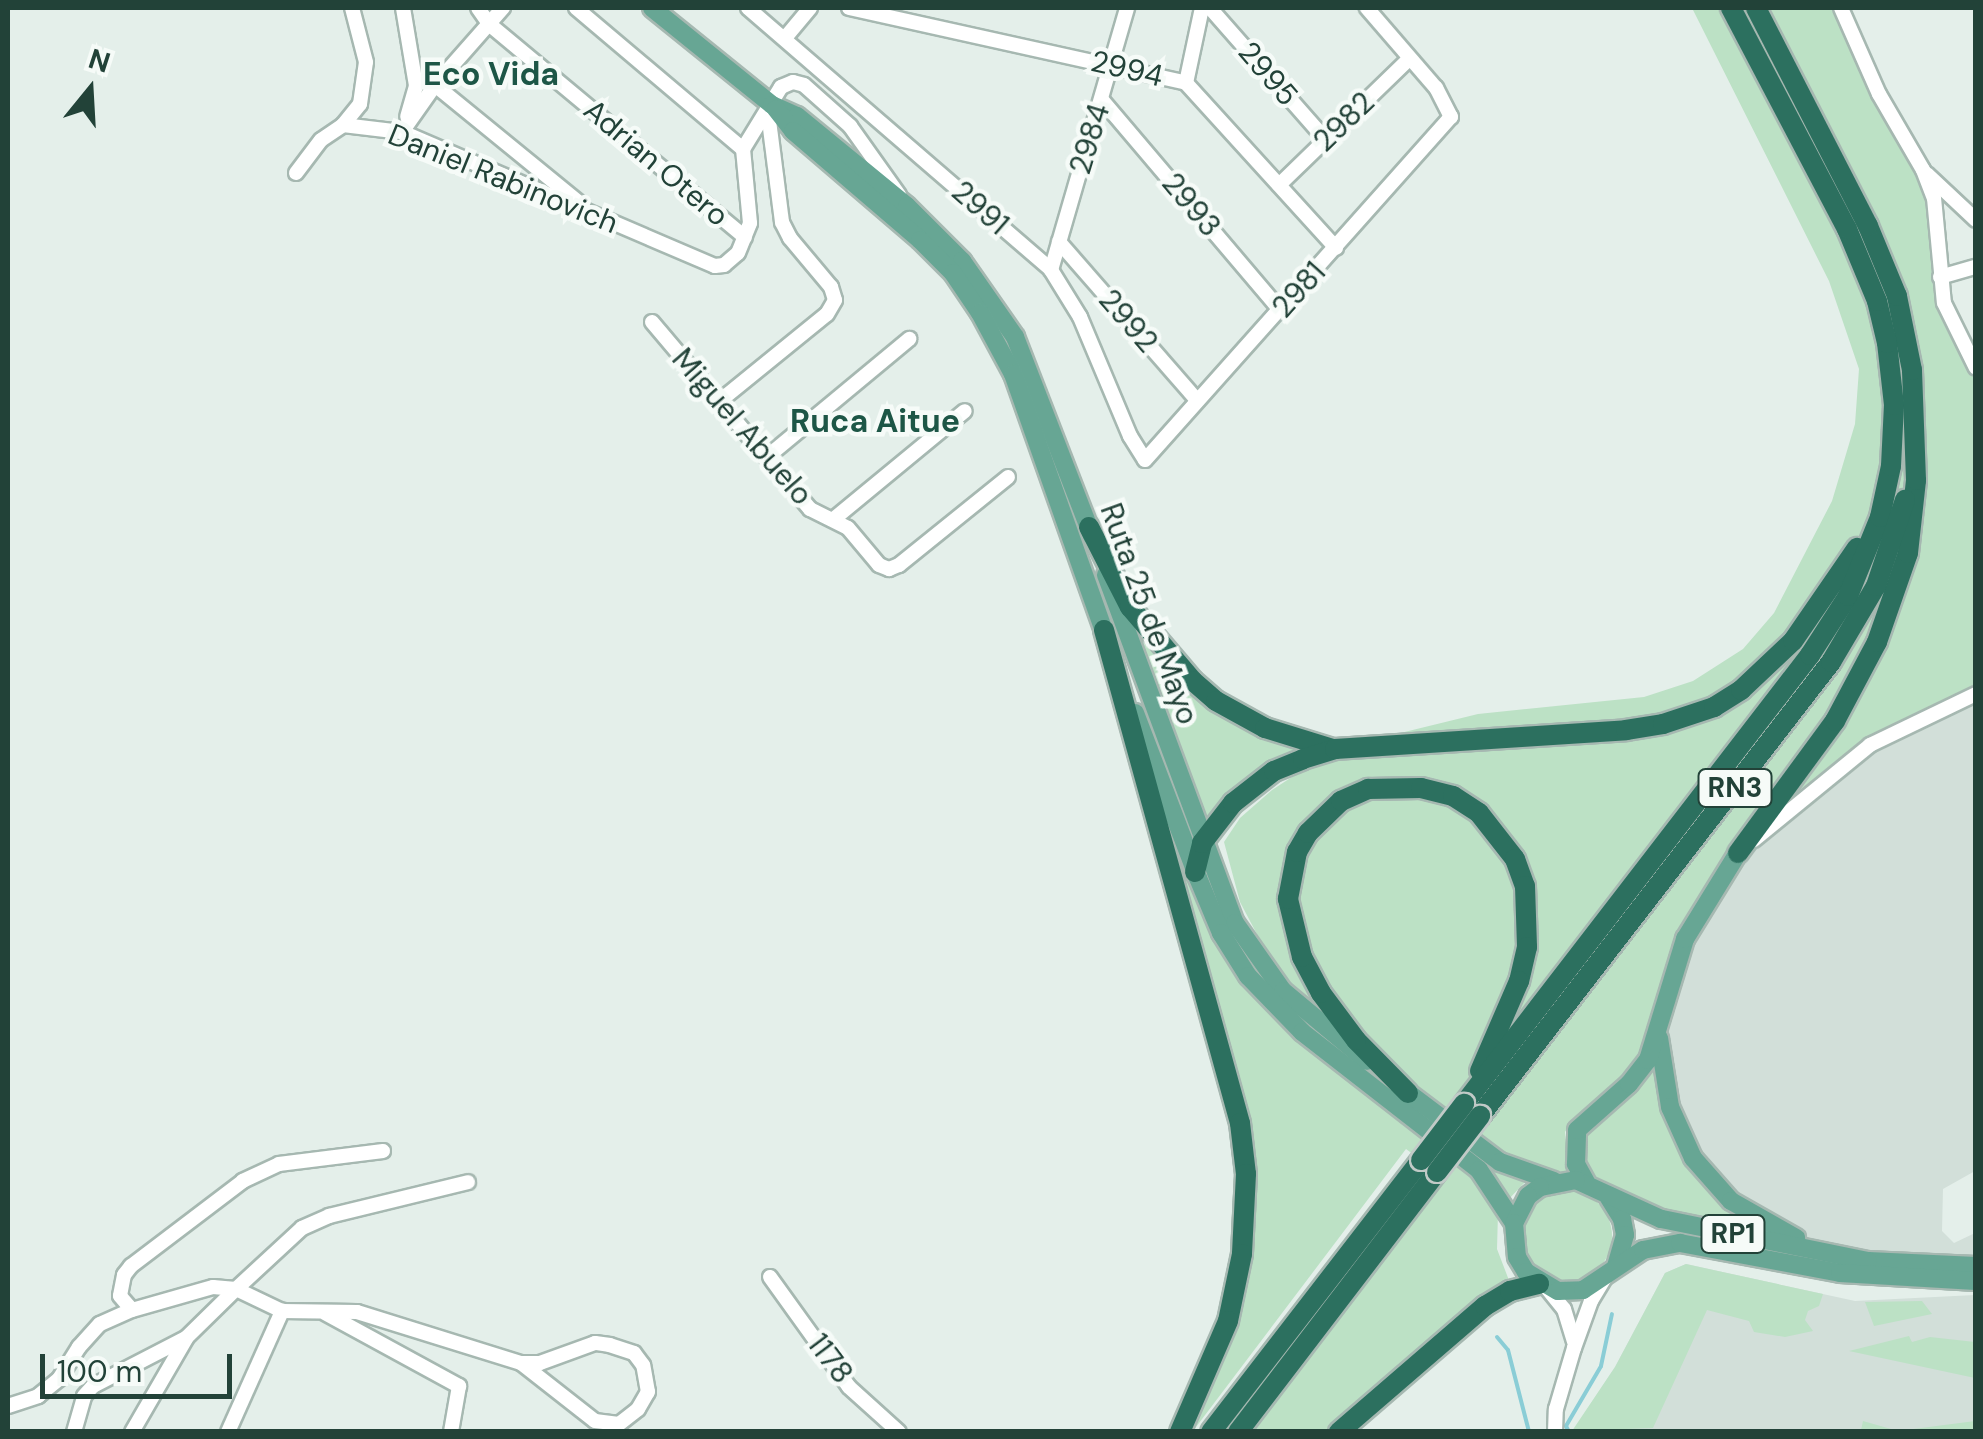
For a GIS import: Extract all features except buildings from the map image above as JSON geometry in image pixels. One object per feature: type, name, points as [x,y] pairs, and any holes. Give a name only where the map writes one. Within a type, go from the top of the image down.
[{"type":"highway","name":"RN3","points":[[1238,1432],[1429,1166],[1810,655],[1861,570],[1887,488],[1894,425],[1892,373],[1877,302],[1848,228],[1731,8]]},
{"type":"highway","name":"RN3","points":[[1472,1110],[1848,637],[1880,576],[1903,510],[1915,422],[1909,347],[1891,277],[1756,8]]},
{"type":"highway","points":[[1738,853],[1834,721],[1883,628],[1910,538],[1916,480],[1915,422]]},
{"type":"highway","points":[[1195,872],[1202,843],[1251,786],[1274,771],[1335,750],[1626,730],[1663,724],[1714,707],[1741,690],[1793,642],[1846,569],[1887,488]]},
{"type":"highway","points":[[1088,527],[1130,607],[1192,681],[1265,728],[1335,750]]},
{"type":"highway","points":[[1104,630],[1240,1123],[1246,1174],[1242,1254],[1228,1321],[1180,1432]]},
{"type":"highway","points":[[1408,1093],[1356,1040],[1321,993],[1302,957],[1288,899],[1297,852],[1322,816],[1354,795],[1393,786],[1453,796],[1479,813],[1515,859],[1525,886],[1529,919],[1519,981],[1472,1110]]},
{"type":"highway","name":"RN3","points":[[1211,1432],[1273,1349],[1429,1166]]},
{"type":"highway","points":[[1339,1432],[1485,1306],[1510,1291],[1542,1285]]},
{"type":"highway","points":[[1193,1432],[1273,1349]]},
{"type":"main road","name":"Ruta 25 de Mayo","points":[[655,9],[920,240],[980,313],[1013,374],[1195,872],[1236,960],[1269,1002],[1468,1160],[1490,1182],[1514,1223],[1517,1258],[1542,1285]]},
{"type":"main road","name":"Ruta 25 de Mayo","points":[[770,109],[796,116],[907,206],[962,261],[1014,336],[1234,924],[1271,978],[1310,1018],[1500,1162],[1554,1181]]},
{"type":"main road","points":[[1586,1182],[1576,1164],[1578,1130],[1635,1078],[1653,1052],[1667,986],[1684,939],[1738,853]]},
{"type":"main road","points":[[1659,1026],[1662,1073],[1674,1121],[1693,1158],[1714,1184],[1773,1229],[1868,1261]]},
{"type":"main road","points":[[1514,1223],[1528,1196],[1554,1181]]},
{"type":"main road","name":"RP1","points":[[1554,1181],[1586,1182],[1661,1219],[1868,1261],[1976,1266]]},
{"type":"main road","points":[[1604,1192],[1615,1204],[1625,1235],[1610,1272]]},
{"type":"main road","name":"RP1","points":[[1542,1285],[1583,1290],[1653,1246],[1680,1244],[1840,1273],[1976,1281]]},
{"type":"street","points":[[296,173],[321,140],[343,126],[360,104],[366,62],[352,8]]},
{"type":"street","points":[[402,132],[416,86],[403,8]]},
{"type":"street","name":"Adrian Otero","points":[[478,8],[489,24],[745,238]]},
{"type":"street","points":[[402,132],[435,85],[504,8]]},
{"type":"street","points":[[576,8],[744,149]]},
{"type":"street","name":"2991","points":[[748,8],[1051,270],[1080,318],[1145,460]]},
{"type":"street","points":[[785,38],[810,8]]},
{"type":"street","name":"2994","points":[[850,8],[1186,83],[1336,248]]},
{"type":"street","name":"2984","points":[[1051,270],[1127,8]]},
{"type":"street","points":[[1186,83],[1202,8]]},
{"type":"street","name":"2995","points":[[1210,8],[1326,140]]},
{"type":"street","points":[[1368,8],[1409,59]]},
{"type":"street","points":[[1841,8],[1878,94],[1923,170],[1940,225],[1944,303],[1976,368]]},
{"type":"street","name":"2982","points":[[1279,185],[1409,59]]},
{"type":"street","name":"2981","points":[[1145,460],[1451,117],[1436,88],[1409,59]]},
{"type":"street","points":[[745,238],[751,197],[744,149],[754,126],[770,109],[781,86],[793,82],[804,84],[850,126],[907,206]]},
{"type":"street","points":[[435,85],[594,215]]},
{"type":"street","name":"2993","points":[[1102,100],[1280,310]]},
{"type":"street","points":[[721,400],[827,314],[835,300],[831,287],[790,238],[782,222],[770,109]]},
{"type":"street","name":"Daniel Rabinovich","points":[[343,126],[402,132],[700,261],[724,265],[745,238]]},
{"type":"street","points":[[1923,170],[1976,220]]},
{"type":"street","name":"2992","points":[[1059,242],[1197,400]]},
{"type":"street","points":[[1940,278],[1976,267]]},
{"type":"street","name":"Miguel Abuelo","points":[[652,322],[810,509],[834,518],[879,565],[889,569],[899,565],[1008,477]]},
{"type":"street","points":[[767,456],[910,338]]},
{"type":"street","points":[[834,518],[965,411]]},
{"type":"street","points":[[1738,853],[1870,745],[1976,694]]},
{"type":"street","points":[[132,1310],[120,1296],[124,1274],[243,1181],[279,1164],[383,1151]]},
{"type":"street","points":[[132,1432],[186,1338],[302,1228],[329,1216],[468,1182]]},
{"type":"street","points":[[1554,1432],[1556,1409],[1574,1348],[1594,1294],[1610,1272]]},
{"type":"street","name":"1178","points":[[770,1277],[849,1387],[899,1432]]},
{"type":"street","points":[[1542,1285],[1564,1310],[1574,1348]]},
{"type":"street","points":[[8,1406],[38,1396],[58,1379],[100,1324],[132,1310],[213,1287],[236,1290],[282,1311],[344,1310],[406,1324],[520,1363],[595,1421],[619,1424],[648,1392],[644,1364],[634,1354],[610,1346],[595,1343],[540,1363],[520,1363]]},
{"type":"street","points":[[228,1432],[282,1311]]},
{"type":"street","points":[[324,1312],[459,1386],[450,1432]]},
{"type":"street","points":[[74,1432],[84,1396],[93,1386],[186,1338]]},
{"type":"shaded area","points":[[1975,694],[1975,1171],[1943,1189],[1942,1231],[1954,1243],[1975,1233],[1975,1266],[1811,1244],[1714,1185],[1662,1073],[1667,986],[1738,853],[1840,769]]},
{"type":"shaded area","points":[[1686,1264],[1855,1301],[1975,1295],[1975,1431],[1572,1432],[1615,1367],[1665,1273]]},
{"type":"green space","points":[[1692,8],[1841,8],[1923,170],[1940,278],[1975,368],[1975,694],[1870,745],[1713,881],[1636,1070],[1572,1119],[1565,1132],[1569,1174],[1506,1157],[1322,1018],[1270,959],[1240,902],[1224,842],[1240,818],[1272,790],[1335,749],[1478,714],[1644,697],[1693,681],[1743,649],[1774,613],[1832,501],[1855,424],[1859,369],[1829,281]]},
{"type":"green space","points":[[1124,614],[1167,665],[1307,749],[1248,777],[1207,823]]},
{"type":"green space","points":[[1139,739],[1207,924],[1240,982],[1290,1036],[1464,1163],[1498,1213],[1497,1249],[1510,1283],[1331,1431],[1254,1431],[1445,1178],[1406,1149],[1193,1431],[1181,1431],[1216,1360],[1250,1183]]},
{"type":"green space","points":[[1200,859],[1248,956],[1502,1171],[1526,1181],[1508,1200],[1478,1158],[1291,1013],[1259,978],[1233,937]]},
{"type":"green space","points":[[1657,1056],[1682,1148],[1779,1237],[1659,1211],[1585,1171],[1581,1156],[1583,1129]]},
{"type":"green space","points":[[1566,1190],[1584,1193],[1599,1203],[1609,1218],[1609,1254],[1599,1269],[1584,1279],[1566,1282],[1548,1279],[1533,1269],[1523,1254],[1520,1236],[1523,1218],[1533,1203],[1548,1193]]},
{"type":"green space","points":[[1686,1264],[1823,1294],[1819,1306],[1808,1311],[1805,1320],[1813,1331],[1785,1337],[1754,1332],[1749,1321],[1707,1310],[1653,1428],[1572,1431],[1615,1367],[1665,1273]]},
{"type":"green space","points":[[1922,1301],[1932,1314],[1874,1326],[1865,1302]]},
{"type":"green space","points":[[1909,1336],[1912,1342],[1930,1337],[1975,1342],[1975,1378],[1849,1351]]},
{"type":"green space","points":[[1863,1421],[1898,1431],[1861,1430]]},
{"type":"green space","points":[[1975,1421],[1975,1431],[1898,1431]]},
{"type":"waterway","points":[[1569,1432],[1566,1426],[1601,1366],[1612,1314]]},
{"type":"waterway","points":[[1497,1337],[1508,1350],[1529,1432]]},
{"type":"district","name":"Eco Vida","points":[[491,74]]},
{"type":"district","name":"Ruca Aitue","points":[[875,421]]}]
